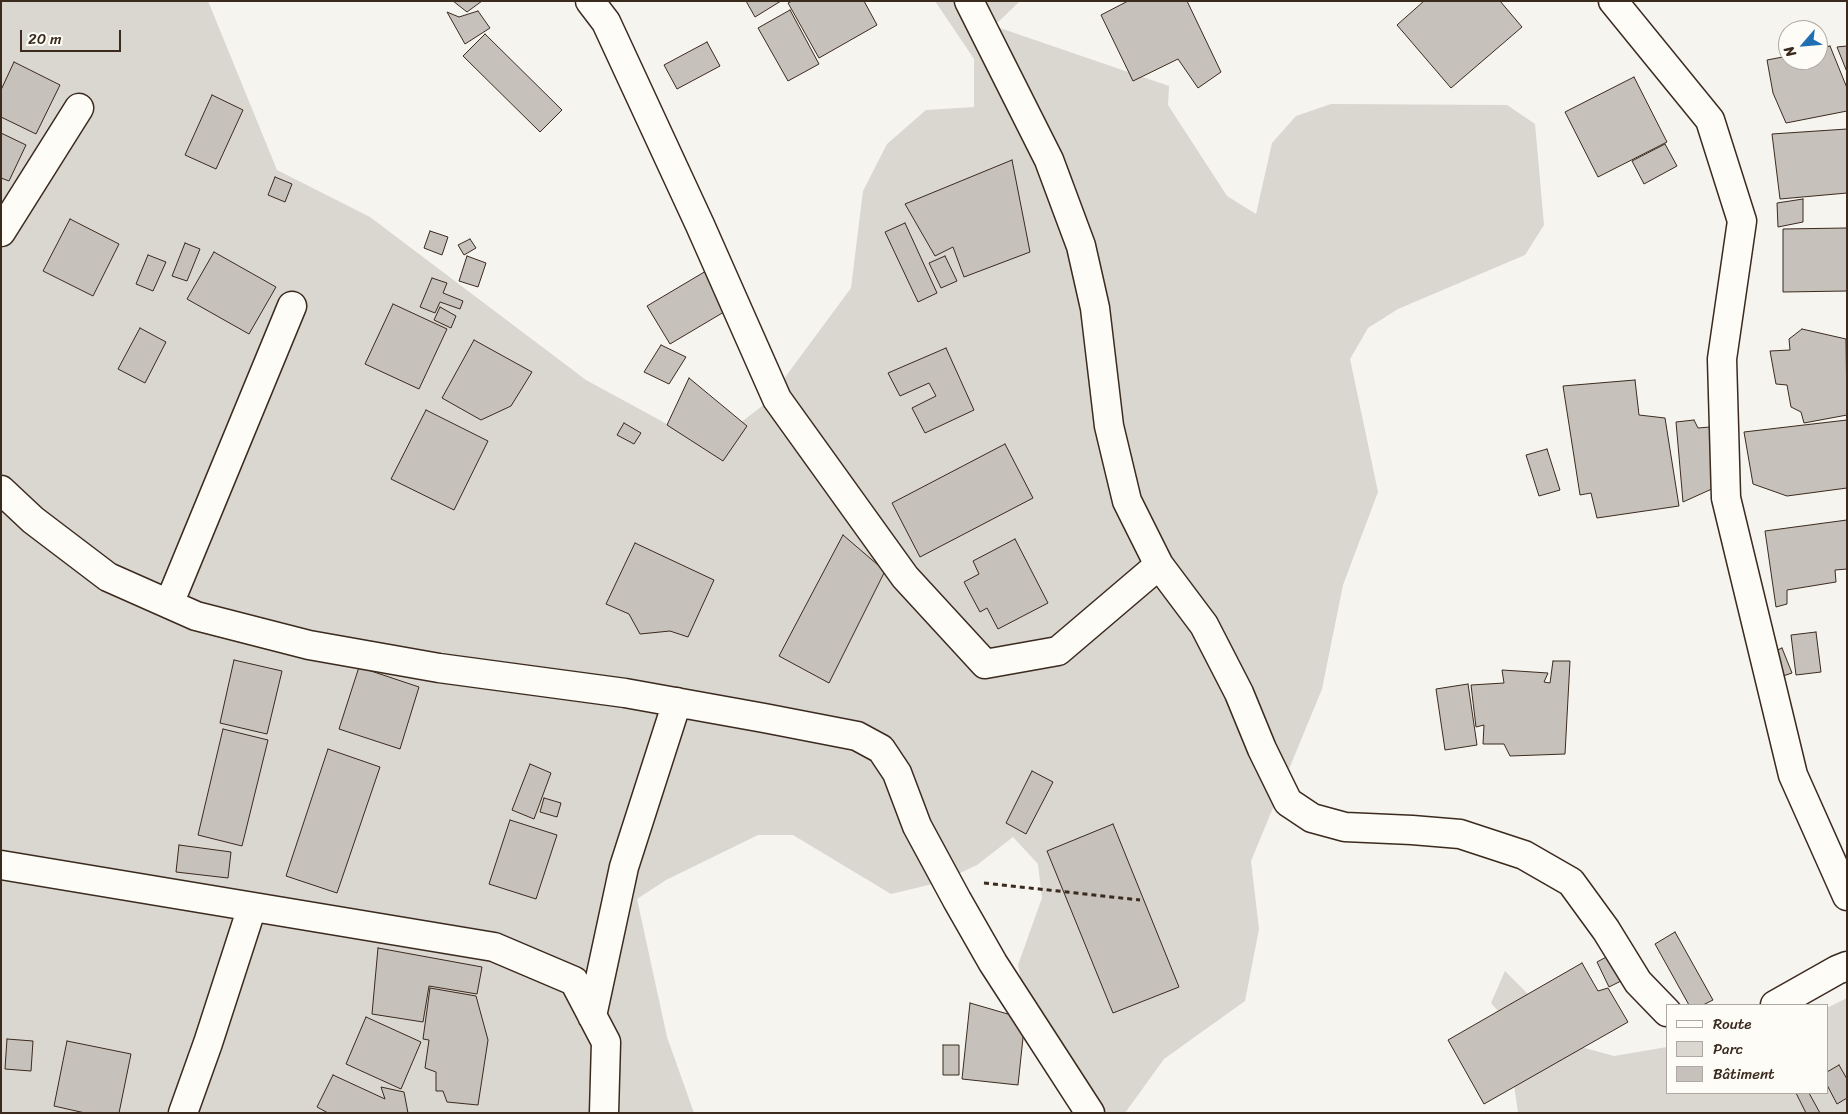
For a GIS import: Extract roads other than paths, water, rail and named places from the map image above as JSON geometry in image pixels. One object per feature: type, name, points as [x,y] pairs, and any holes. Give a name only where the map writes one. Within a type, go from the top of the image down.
[{"type":"street","points":[[590,1],[606,22],[700,225],[777,399],[905,578],[985,664],[1058,651],[1159,565]]},
{"type":"street","points":[[969,1],[1049,160],[1081,246],[1095,308],[1109,426],[1127,501],[1159,565],[1204,625],[1238,693],[1288,802],[1312,818],[1345,827],[1460,834],[1524,855],[1571,882],[1606,930],[1638,982],[1666,1011]]},
{"type":"street","points":[[1613,1],[1710,120],[1742,221],[1722,359],[1726,498],[1793,775],[1847,896]]},
{"type":"street","points":[[1,232],[79,108]]},
{"type":"street","points":[[169,604],[292,306]]},
{"type":"street","points":[[3,500],[33,520],[108,577],[196,616],[309,645],[439,668],[625,693],[857,736],[880,749],[897,773],[917,826],[957,900],[994,963],[1090,1113]]},
{"type":"street","points":[[592,1016],[624,867],[677,702]]},
{"type":"street","points":[[1,865],[494,947],[574,981],[606,1042],[604,1113]]},
{"type":"street","points":[[183,1113],[252,907]]},
{"type":"street","points":[[1776,1004],[1847,966]]}]
